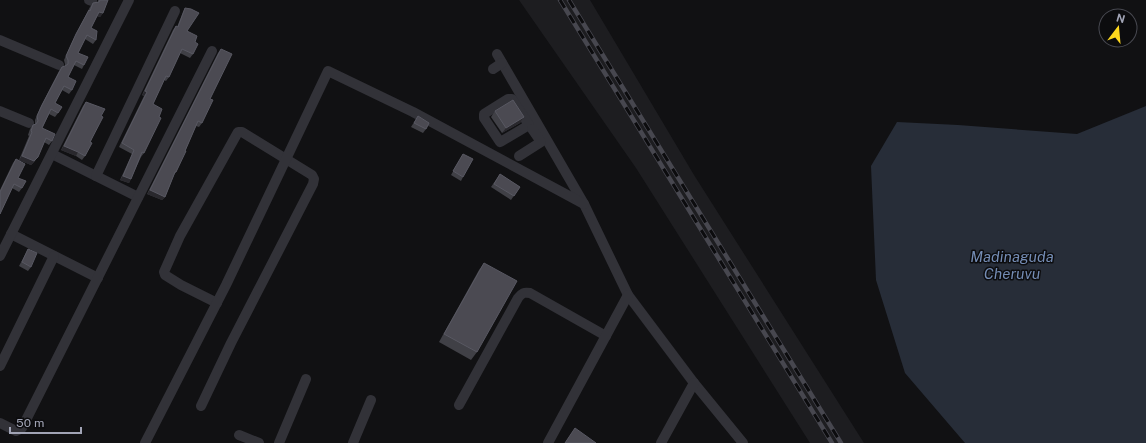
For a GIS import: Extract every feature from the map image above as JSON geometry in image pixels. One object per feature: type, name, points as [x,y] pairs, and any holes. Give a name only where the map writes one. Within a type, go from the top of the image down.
[{"type":"street","points":[[0,256],[130,0]]},
{"type":"street","points":[[96,176],[175,11]]},
{"type":"street","points":[[0,40],[59,65]]},
{"type":"street","points":[[0,423],[16,431],[22,428],[212,51]]},
{"type":"street","points":[[493,69],[500,58],[508,82],[521,105],[584,204],[628,295],[694,383],[743,443]]},
{"type":"street","points":[[145,443],[217,304],[328,71],[413,112],[584,204]]},
{"type":"street","points":[[521,105],[512,99],[509,99],[484,114],[483,117],[500,142],[532,124]]},
{"type":"street","points":[[0,111],[29,123]]},
{"type":"street","points":[[202,406],[235,336],[313,184],[314,179],[312,176],[286,159],[242,132],[238,132],[180,236],[164,272],[165,275],[181,285],[217,304]]},
{"type":"street","points":[[519,156],[544,140]]},
{"type":"street","points":[[52,154],[138,197]]},
{"type":"street","points":[[11,234],[98,278]]},
{"type":"street","points":[[0,366],[54,256]]},
{"type":"street","points":[[459,405],[518,298],[525,292],[530,293],[606,336]]},
{"type":"street","points":[[548,443],[628,295]]},
{"type":"street","points":[[279,443],[306,379]]},
{"type":"street","points":[[661,443],[694,383]]},
{"type":"street","points":[[353,443],[371,400]]},
{"type":"street","points":[[239,435],[259,443]]},
{"type":"shaded area","points":[[519,0],[590,0],[694,175],[864,443],[810,443],[636,168]]},
{"type":"water","name":"Madinaguda Cheruvu","points":[[1146,106],[1146,443],[965,443],[905,373],[876,280],[871,166],[897,122],[1077,134]]},
{"type":"building","points":[[100,0],[108,0],[103,13],[99,12],[91,28],[97,31],[96,40],[87,35],[78,53],[88,57],[84,65],[76,61],[68,77],[76,81],[72,90],[64,86],[55,103],[62,107],[58,113],[51,109],[42,128],[55,134],[52,141],[46,138],[38,157],[34,161],[22,156],[32,132],[33,125],[38,121],[37,116],[42,105],[62,67],[68,64],[66,56],[76,34],[89,10],[90,11],[93,3],[99,2]]},
{"type":"building","points":[[185,8],[199,13],[187,31],[197,36],[195,42],[198,44],[193,54],[182,49],[169,77],[166,76],[153,104],[162,109],[159,117],[161,118],[144,153],[142,152],[131,179],[123,176],[134,150],[122,143],[147,92],[145,91],[176,26],[178,27]]},
{"type":"building","points":[[221,49],[232,54],[210,99],[213,100],[202,123],[198,121],[165,197],[150,190]]},
{"type":"building","points":[[513,100],[524,117],[506,128],[495,111]]},
{"type":"building","points":[[86,102],[105,109],[101,116],[103,117],[90,142],[92,143],[85,156],[64,146]]},
{"type":"building","points":[[418,116],[429,123],[426,129],[414,123]]},
{"type":"building","points":[[463,154],[473,159],[463,177],[453,171]]},
{"type":"building","points":[[16,159],[25,164],[18,178],[26,181],[22,188],[14,184],[0,214],[0,192]]},
{"type":"building","points":[[500,174],[520,187],[514,196],[494,184]]},
{"type":"building","points":[[28,249],[37,253],[31,267],[22,262]]},
{"type":"building","points":[[484,263],[517,281],[477,352],[444,334]]},
{"type":"building","points":[[575,428],[596,443],[565,443]]},
{"type":"railway","points":[[560,0],[832,443]]},
{"type":"railway","points":[[569,0],[841,443]]}]
